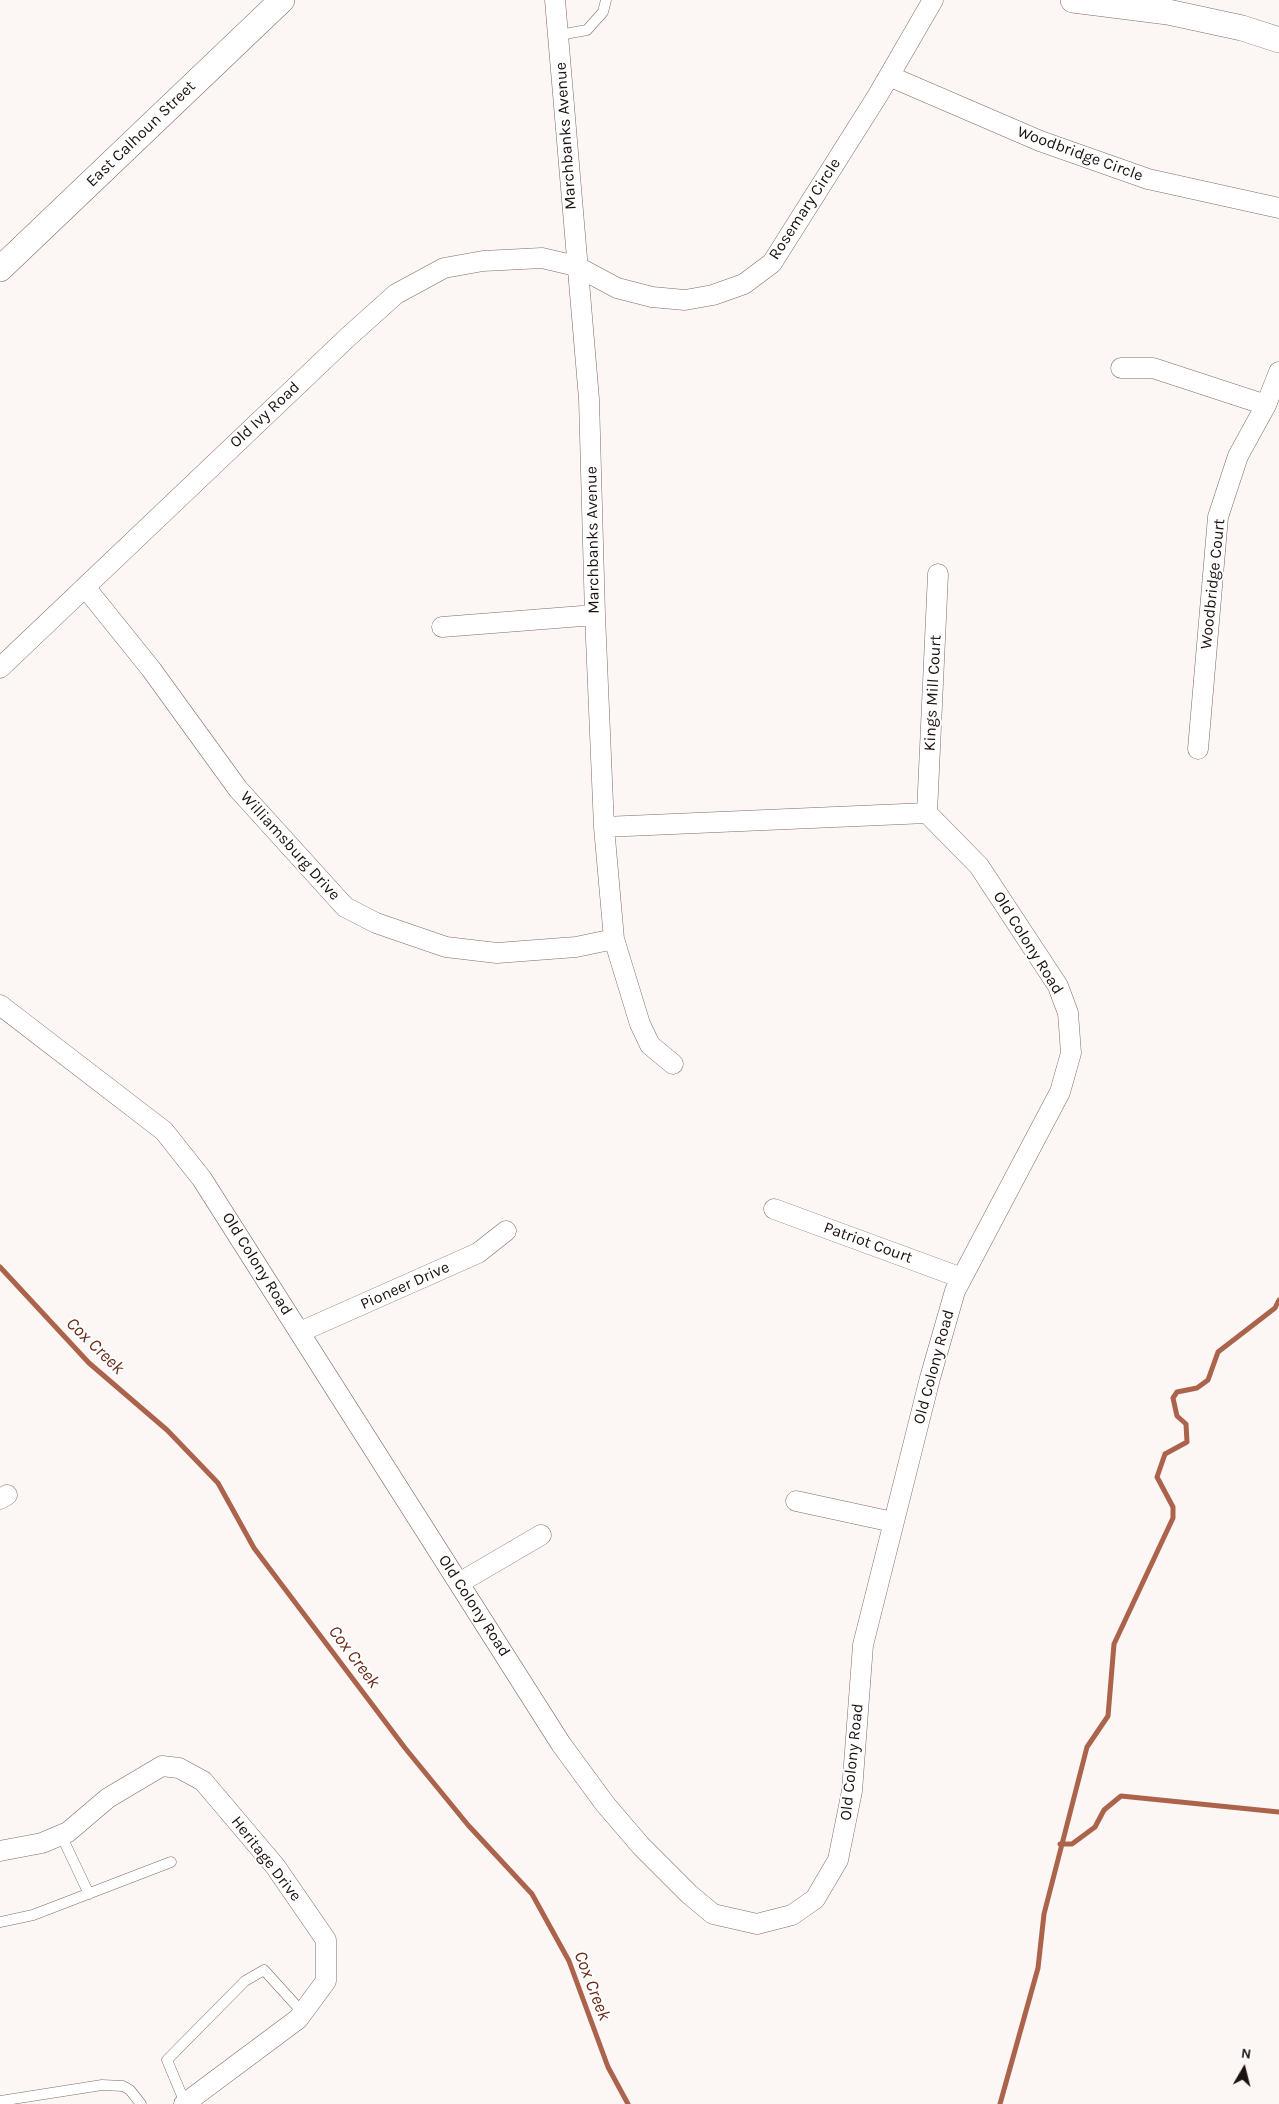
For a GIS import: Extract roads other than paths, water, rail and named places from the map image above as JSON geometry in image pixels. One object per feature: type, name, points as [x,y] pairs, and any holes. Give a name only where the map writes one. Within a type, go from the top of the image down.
[{"type":"street","name":"East Calhoun Street","points":[[0,269],[282,0]]},
{"type":"street","name":"Marchbanks Avenue","points":[[555,0],[576,266],[589,398],[595,615],[604,828],[614,939],[640,1024],[650,1045],[673,1064]]},
{"type":"street","name":"Rosemary Circle","points":[[576,266],[616,288],[652,297],[685,300],[744,284],[772,263],[889,76],[933,0]]},
{"type":"street","points":[[1073,0],[1168,12],[1242,28],[1279,40]]},
{"type":"street","name":"Woodbridge Circle","points":[[889,76],[1040,141],[1148,179],[1279,208]]},
{"type":"street","name":"Old Ivy Road","points":[[0,668],[396,294],[444,268],[483,261],[542,258],[576,266]]},
{"type":"street","points":[[1121,368],[1153,368],[1266,405]]},
{"type":"street","name":"Woodbridge Court","points":[[1198,749],[1218,517],[1238,456],[1266,405],[1279,372]]},
{"type":"street","name":"Kings Mill Court","points":[[927,813],[938,574]]},
{"type":"street","name":"Williamsburg Drive","points":[[85,586],[151,669],[238,789],[345,907],[376,923],[446,947],[497,953],[576,947],[614,939]]},
{"type":"street","points":[[442,627],[595,615]]},
{"type":"street","points":[[604,828],[927,813]]},
{"type":"street","name":"Old Colony Road","points":[[0,1005],[164,1131],[202,1179],[561,1744],[605,1804],[641,1846],[689,1894],[713,1914],[757,1924],[792,1915],[815,1899],[838,1860],[852,1791],[863,1645],[930,1378],[955,1291],[1060,1092],[1071,1053],[1068,1013],[1058,986],[979,866],[927,813]]},
{"type":"street","name":"Patriot Court","points":[[774,1209],[962,1278]]},
{"type":"street","name":"Pioneer Drive","points":[[300,1332],[478,1253],[506,1231]]},
{"type":"street","points":[[796,1501],[893,1522]]},
{"type":"street","points":[[459,1583],[541,1535]]},
{"type":"street","name":"Heritage Drive","points":[[0,1850],[42,1843],[68,1832],[108,1798],[162,1766],[178,1768],[203,1780],[275,1866],[326,1940],[326,1981],[298,2019],[185,2104]]},
{"type":"lane","points":[[559,35],[586,30],[603,12],[606,0]]},
{"type":"lane","points":[[61,1835],[89,1894]]},
{"type":"lane","points":[[0,1922],[33,1915],[171,1862]]},
{"type":"lane","points":[[185,2104],[167,2060],[245,1981],[264,1970],[303,2013]]},
{"type":"lane","points":[[0,2101],[102,2086],[123,2086],[130,2090],[141,2104]]},
{"type":"waterway","name":"Cox Creek","points":[[0,1267],[89,1363],[167,1430],[218,1483],[254,1548],[405,1748],[468,1825],[532,1894],[569,1961],[608,2067],[628,2104]]},
{"type":"waterway","points":[[1000,2104],[1038,1968],[1044,1914],[1087,1747],[1108,1716],[1114,1644],[1173,1518],[1173,1507],[1157,1477],[1165,1454],[1187,1442],[1186,1424],[1177,1416],[1173,1398],[1177,1392],[1197,1388],[1208,1380],[1218,1352],[1275,1308],[1279,1300]]},
{"type":"waterway","points":[[1060,1844],[1072,1844],[1095,1827],[1104,1810],[1121,1796],[1279,1812]]}]
